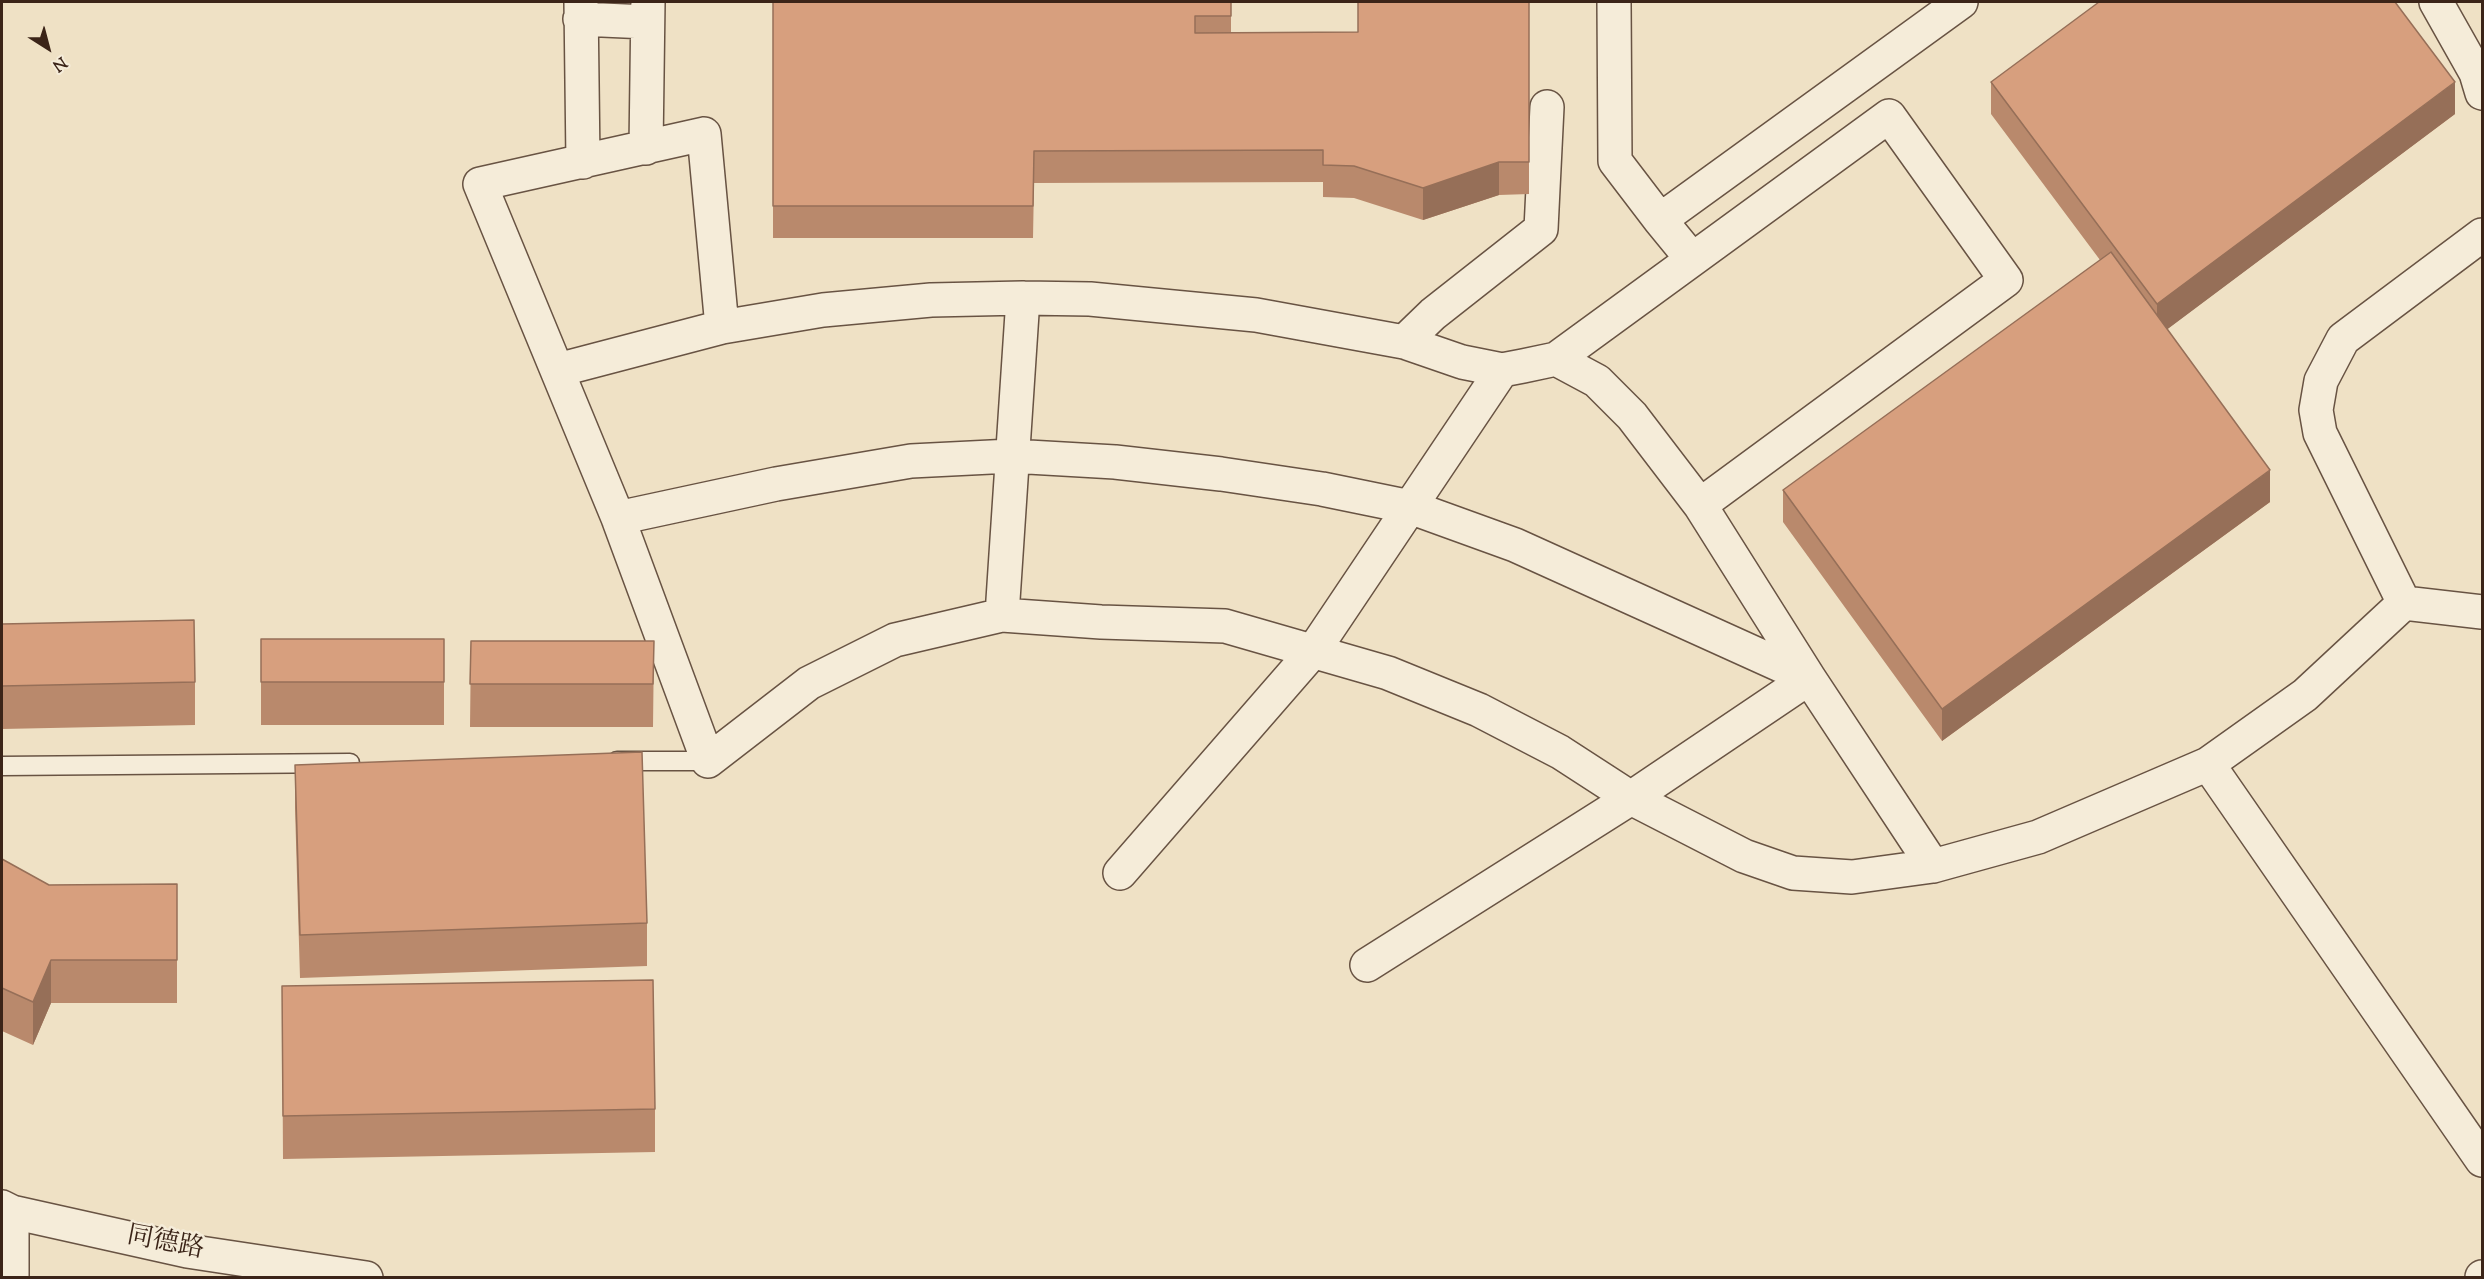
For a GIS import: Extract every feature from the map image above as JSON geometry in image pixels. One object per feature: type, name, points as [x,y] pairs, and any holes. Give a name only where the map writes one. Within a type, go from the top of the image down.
[{"type":"street","points":[[1614,2],[1615,161],[1692,259]]},
{"type":"street","points":[[1660,220],[1961,2]]},
{"type":"street","points":[[2436,2],[2476,73],[2482,93]]},
{"type":"street","points":[[583,162],[580,10],[648,12],[646,148]]},
{"type":"street","points":[[1404,342],[1433,314],[1541,229],[1547,107]]},
{"type":"street","points":[[558,370],[722,327],[823,310],[931,300],[1023,298],[1090,298],[1256,315],[1404,342],[1462,362],[1502,370],[1556,359],[1889,116],[2006,280],[1700,506]]},
{"type":"street","points":[[722,327],[704,134],[480,184],[618,518],[708,761],[809,683],[895,640],[1002,615],[1101,622],[1225,626],[1389,673],[1479,710],[1560,752],[1631,798],[1744,856],[1793,873],[1852,877],[1933,866],[2038,837],[2208,764],[2305,695],[2404,603],[2482,612]]},
{"type":"street","points":[[2404,603],[2320,433],[2316,410],[2321,381],[2343,339],[2482,235]]},
{"type":"street","points":[[1002,615],[1023,298]]},
{"type":"street","points":[[1556,359],[1597,381],[1632,416],[1700,506],[1809,678],[1933,866]]},
{"type":"street","points":[[1120,873],[1314,650],[1502,370]]},
{"type":"street","points":[[618,518],[776,484],[911,461],[1011,456],[1115,462],[1221,474],[1322,489],[1410,507],[1515,545],[1809,678]]},
{"type":"street","points":[[1367,965],[1631,798],[1809,678]]},
{"type":"street","points":[[2208,764],[2482,1160]]},
{"type":"street","points":[[7,1210],[12,1278]]},
{"type":"street","name":"同德路","points":[[7,1210],[187,1251],[366,1278]]},
{"type":"lane","points":[[601,761],[708,761]]},
{"type":"lane","points":[[2,766],[373,763]]},
{"type":"building","points":[[773,2],[1231,2],[1231,16],[1195,16],[1195,33],[1358,32],[1358,2],[1529,2],[1529,162],[1499,162],[1423,188],[1354,166],[1323,165],[1323,150],[1034,151],[1033,206],[773,206]]},
{"type":"building","points":[[2099,2],[2395,2],[2455,82],[2157,304],[1991,82]]},
{"type":"building","points":[[2111,252],[2270,470],[1942,709],[1783,490]]},
{"type":"building","points":[[194,620],[195,682],[2,686],[2,624]]},
{"type":"building","points":[[261,639],[444,639],[444,682],[261,682]]},
{"type":"building","points":[[471,641],[654,641],[653,684],[470,684]]},
{"type":"building","points":[[642,752],[647,923],[300,935],[295,765]]},
{"type":"building","points":[[2,859],[49,885],[177,884],[177,960],[51,960],[33,1002],[2,988]]},
{"type":"building","points":[[653,980],[655,1109],[283,1116],[282,986]]}]
